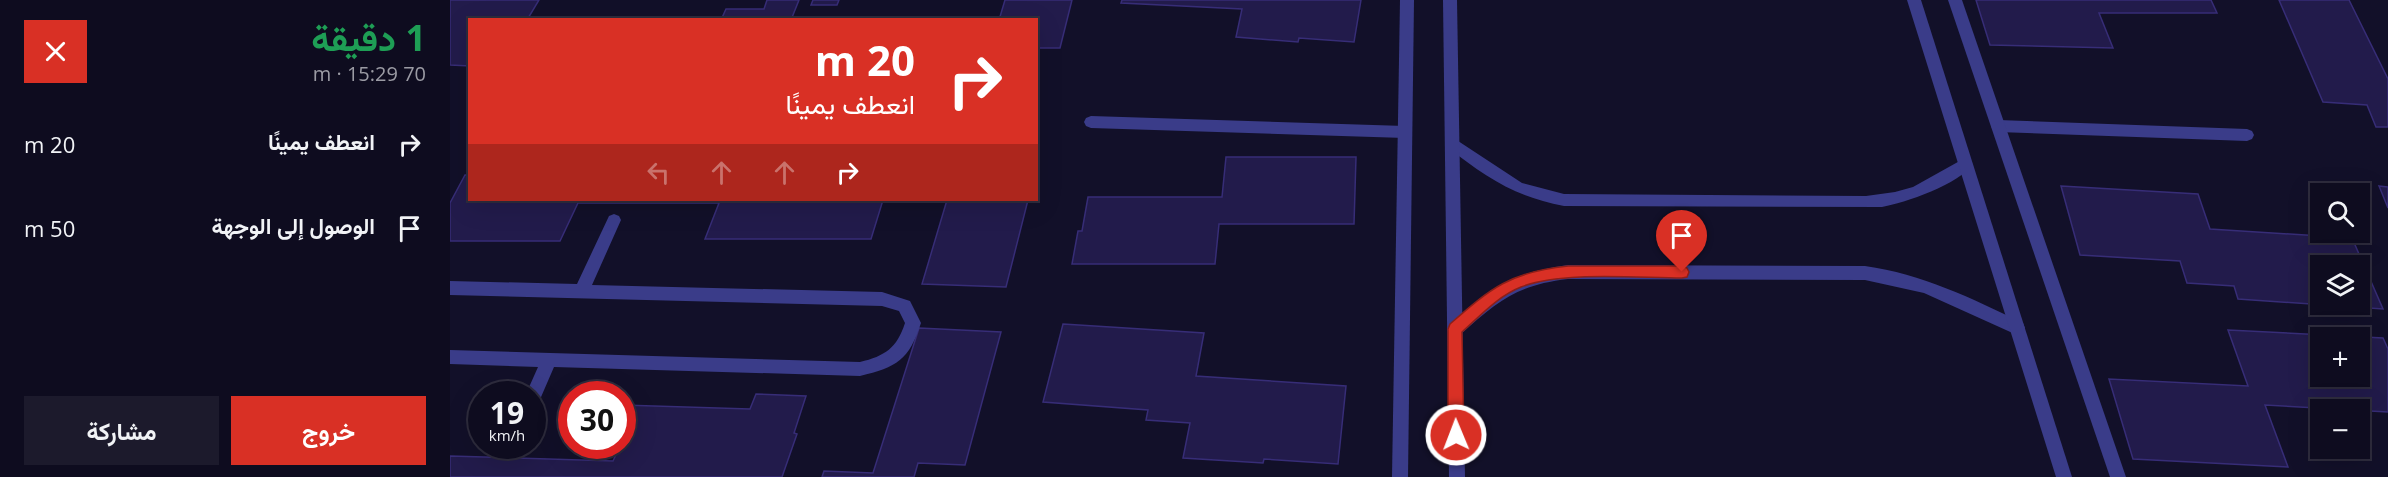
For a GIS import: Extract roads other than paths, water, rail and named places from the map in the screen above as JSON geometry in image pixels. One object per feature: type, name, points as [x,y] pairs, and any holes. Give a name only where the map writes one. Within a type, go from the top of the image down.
[{"type":"street","points":[[1400,477],[1407,0]]},
{"type":"street","points":[[1450,0],[1456,477]]},
{"type":"street","points":[[1914,0],[2064,477]]},
{"type":"street","points":[[1955,0],[2118,477]]},
{"type":"street","points":[[1091,122],[1405,132]]},
{"type":"street","points":[[1998,126],[2247,135]]},
{"type":"street","points":[[1452,142],[1499,179],[1541,197],[1564,200],[1891,201],[1915,194],[1965,164]]},
{"type":"street","points":[[581,292],[614,220]]},
{"type":"street","points":[[1455,329],[1493,296],[1515,282],[1541,275],[1568,272],[1865,273],[1896,276],[1928,285],[2017,328]]},
{"type":"street","points":[[450,288],[882,299],[904,306],[913,323],[906,346],[886,363],[860,369],[450,357]]},
{"type":"street","points":[[540,381],[550,359]]}]
